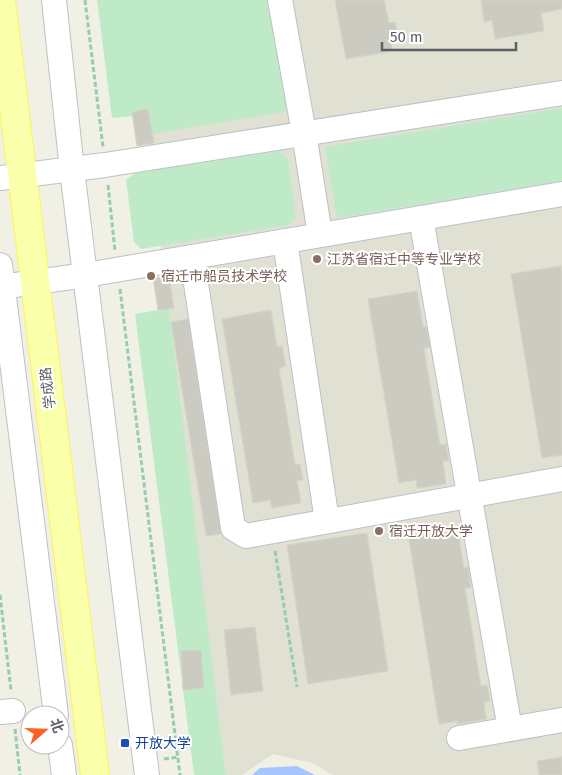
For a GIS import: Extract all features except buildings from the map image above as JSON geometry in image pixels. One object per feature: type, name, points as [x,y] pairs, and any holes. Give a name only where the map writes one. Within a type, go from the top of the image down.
[{"type":"main road","name":"学成路","points":[[1,0],[21,176],[44,281],[112,775]]},
{"type":"main road","name":"学成路","points":[[21,0],[21,176]]},
{"type":"main road","name":"学成路","points":[[44,281],[95,775]]},
{"type":"lane","points":[[54,0],[72,170],[148,775]]},
{"type":"lane","points":[[280,0],[320,235]]},
{"type":"lane","points":[[21,176],[105,165],[562,93]]},
{"type":"lane","points":[[55,705],[1,279],[44,281],[86,275],[562,194]]},
{"type":"lane","points":[[421,218],[510,729]]},
{"type":"lane","points":[[285,241],[327,521]]},
{"type":"lane","points":[[192,257],[233,528],[246,536],[562,479]]},
{"type":"lane","points":[[459,738],[562,720]]},
{"type":"lane","points":[[61,755],[64,775]]},
{"type":"path","points":[[85,0],[180,775]]},
{"type":"path","points":[[271,531],[297,687]]},
{"type":"path","points":[[0,594],[7,711],[20,775]]},
{"type":"shaded area","name":"宿迁开放大学","points":[[134,0],[562,0],[562,775],[333,775],[313,763],[273,754],[242,775],[226,775],[144,110]]},
{"type":"green space","points":[[97,0],[277,0],[296,110],[152,134],[148,109],[132,112],[133,116],[112,118]]},
{"type":"green space","points":[[562,108],[562,181],[337,218],[325,147]]},
{"type":"green space","points":[[279,151],[288,160],[296,218],[288,225],[141,249],[134,242],[126,180],[135,173]]},
{"type":"green space","points":[[169,308],[226,775],[194,775],[135,314]]},
{"type":"water","points":[[297,766],[315,775],[252,775],[260,768]]},
{"type":"place","name":"江苏省宿迁中等专业学校","points":[[317,259]]},
{"type":"place","name":"宿迁市船员技术学校","points":[[151,276]]},
{"type":"place","name":"宿迁开放大学","points":[[379,531]]},
{"type":"place","name":"开放大学","points":[[125,743]]}]
